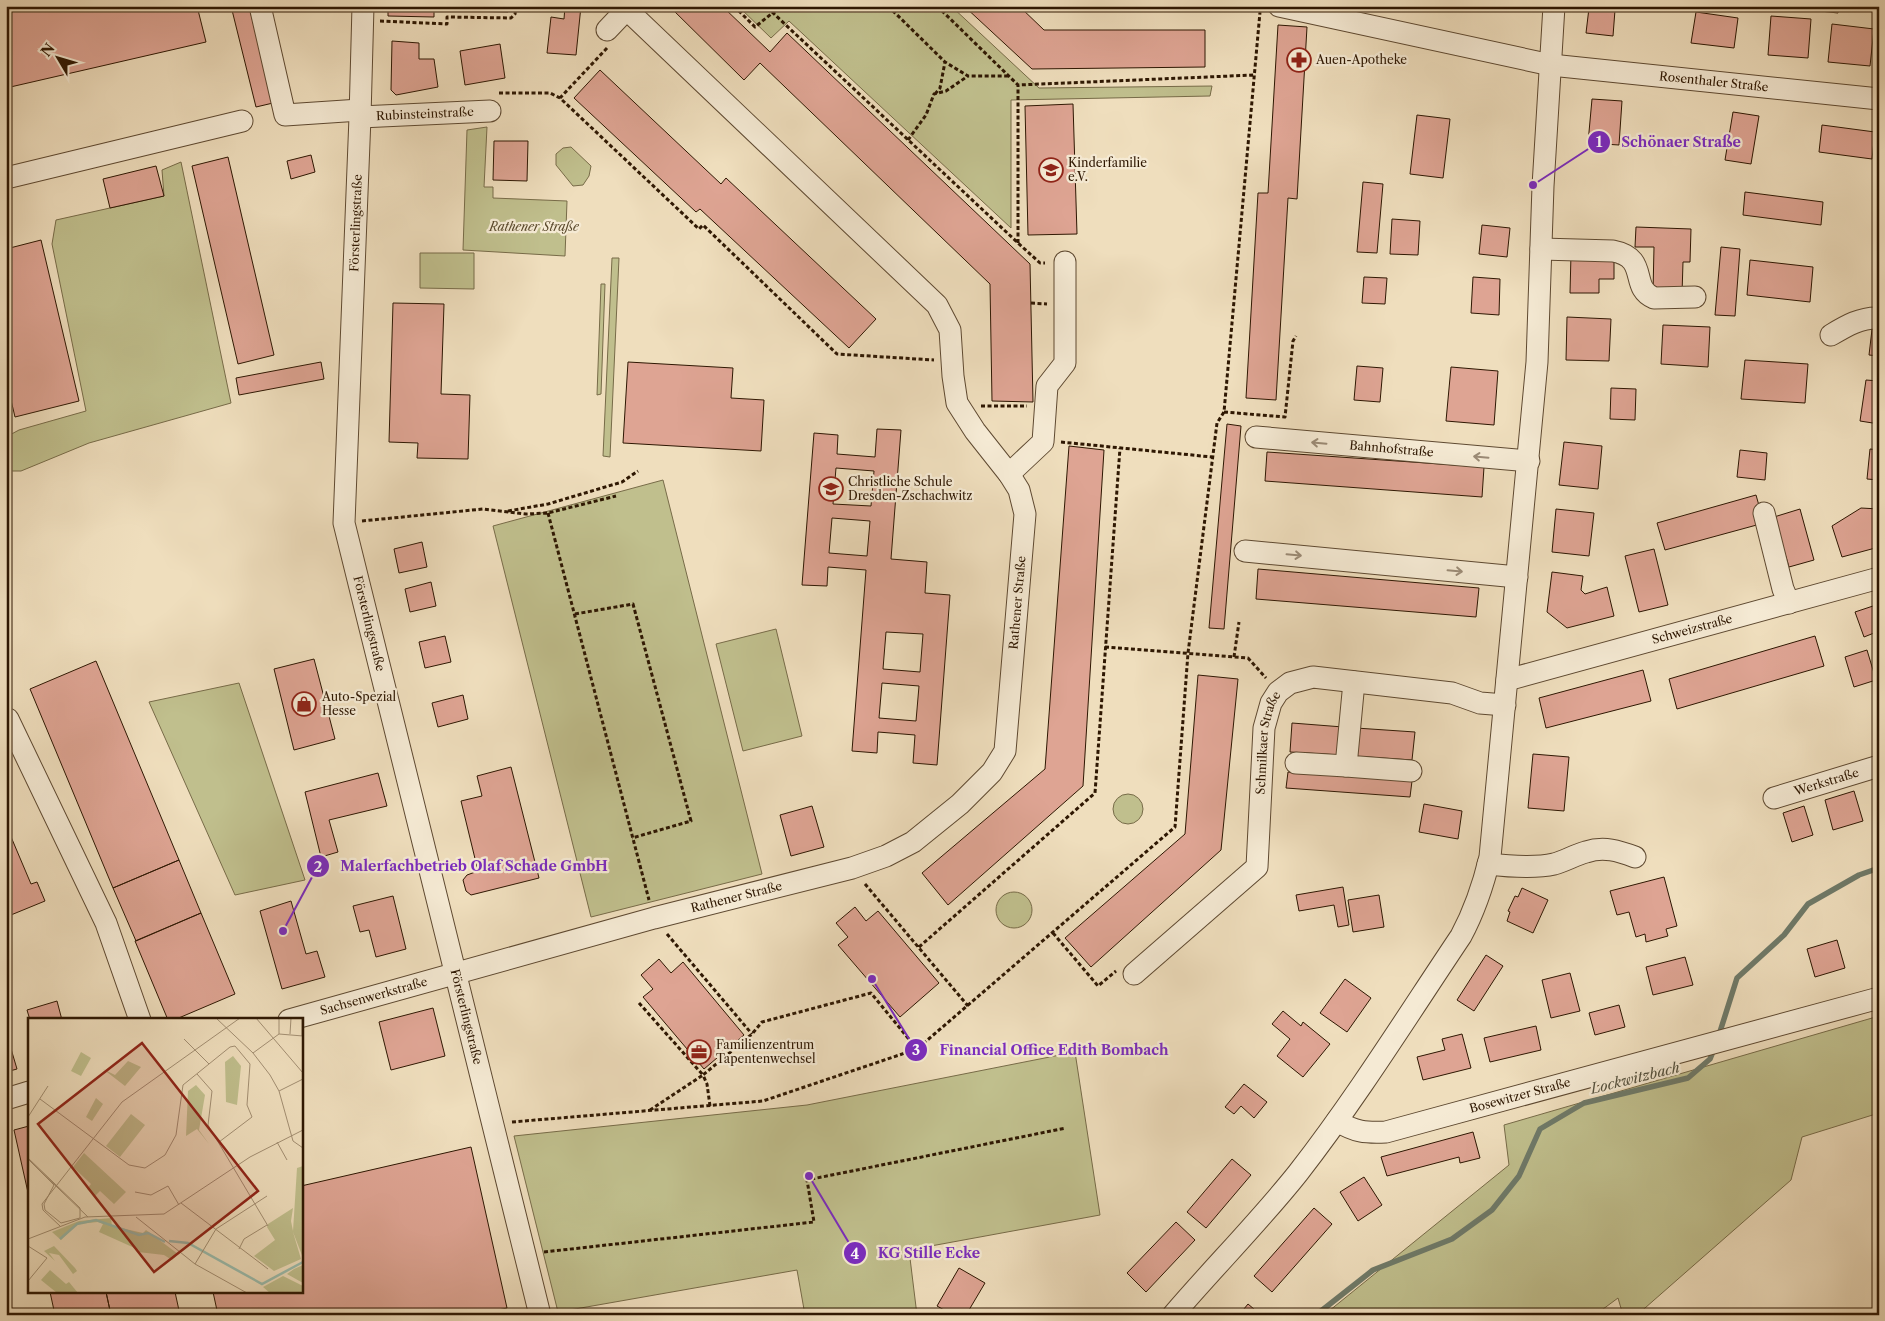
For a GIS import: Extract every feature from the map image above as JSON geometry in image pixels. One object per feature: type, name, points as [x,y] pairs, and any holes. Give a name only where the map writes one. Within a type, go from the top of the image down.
[{"type":"street","name":"Rubinsteinstraße","points":[[260,6],[285,116],[490,111]]},
{"type":"street","name":"Rosenthaler Straße","points":[[1279,6],[1337,12],[1551,65],[1879,99]]},
{"type":"street","points":[[1173,1315],[1255,1224],[1337,1121],[1461,936],[1473,913],[1483,886],[1488,864],[1507,680],[1537,362],[1543,186],[1554,6]]},
{"type":"street","points":[[609,37],[625,8]]},
{"type":"street","name":"Rathener Straße","points":[[456,972],[654,918],[852,868],[886,856],[913,842],[960,804],[992,772],[1005,751],[1025,514],[1019,490],[1009,474],[975,431],[957,403],[950,330],[937,305],[625,8]]},
{"type":"street","name":"Försterlingstraße","points":[[363,13],[344,523],[540,1315]]},
{"type":"street","points":[[6,178],[242,121]]},
{"type":"street","points":[[1541,249],[1614,251],[1623,253],[1631,258],[1636,266],[1642,286],[1648,296],[1654,298],[1694,297]]},
{"type":"street","points":[[1009,474],[1043,442],[1047,386],[1065,363],[1065,263]]},
{"type":"street","points":[[1831,335],[1851,323],[1869,317],[1879,318]]},
{"type":"street","name":"Bahnhofstraße","points":[[1256,437],[1529,461]]},
{"type":"street","points":[[1764,513],[1783,589],[1789,603]]},
{"type":"street","points":[[1245,551],[1517,576]]},
{"type":"street","name":"Schweizstraße","points":[[1507,680],[1879,578]]},
{"type":"street","name":"Schmilkaer Straße","points":[[1134,974],[1257,867],[1264,728],[1271,703],[1278,692],[1290,683],[1312,677],[1452,693],[1480,703],[1504,705]]},
{"type":"street","points":[[1346,766],[1354,682]]},
{"type":"street","points":[[8,719],[106,922],[139,1018]]},
{"type":"street","points":[[1296,763],[1411,771]]},
{"type":"street","name":"Werkstraße","points":[[1774,798],[1879,766]]},
{"type":"street","points":[[1488,864],[1509,866],[1553,864],[1588,851],[1601,849],[1616,850],[1635,857]]},
{"type":"street","name":"Sachsenwerkstraße","points":[[296,1018],[456,972]]},
{"type":"street","name":"Bosewitzer Straße","points":[[1337,1121],[1351,1130],[1368,1133],[1386,1132],[1737,1035],[1879,998]]},
{"type":"street","points":[[6,1098],[28,1092]]},
{"type":"path","points":[[363,13],[447,24],[447,17],[510,18],[515,14],[516,6]]},
{"type":"path","points":[[734,6],[755,27],[781,6]]},
{"type":"path","points":[[888,6],[945,62],[968,76],[990,78],[1010,76]]},
{"type":"path","points":[[937,6],[1018,85],[1018,243]]},
{"type":"path","points":[[494,1123],[763,1102],[916,1049],[1175,827],[1188,653],[1217,423],[1224,412],[1261,6]]},
{"type":"path","points":[[772,12],[1040,263],[1065,263]]},
{"type":"path","points":[[560,98],[609,37]]},
{"type":"path","points":[[908,140],[926,114],[934,94],[940,88],[945,62]]},
{"type":"path","points":[[1018,85],[1254,75]]},
{"type":"path","points":[[934,94],[946,91],[968,76]]},
{"type":"path","points":[[490,111],[494,93],[550,93],[560,98],[699,229],[703,225],[836,354],[952,361]]},
{"type":"path","points":[[1224,412],[1285,417],[1293,341],[1296,336]]},
{"type":"path","points":[[960,407],[1045,406]]},
{"type":"path","points":[[1043,442],[1212,457]]},
{"type":"path","points":[[919,947],[1095,793],[1120,448]]},
{"type":"path","points":[[505,511],[548,504],[622,482],[638,471]]},
{"type":"path","points":[[344,523],[483,509],[526,514],[548,513],[616,496]]},
{"type":"path","points":[[548,513],[654,918],[752,1034]]},
{"type":"path","points":[[574,614],[633,604],[691,821],[632,838]]},
{"type":"path","points":[[1234,657],[1239,622]]},
{"type":"path","points":[[1105,647],[1248,658],[1278,692]]},
{"type":"path","points":[[852,868],[968,1006]]},
{"type":"path","points":[[1052,933],[1098,986],[1122,966],[1134,974]]},
{"type":"path","points":[[649,1110],[703,1075],[752,1034],[762,1022],[871,994],[916,1049]]},
{"type":"path","points":[[639,1003],[703,1075],[707,1084],[710,1106]]},
{"type":"path","points":[[526,1254],[814,1222],[808,1180],[1066,1128]]},
{"type":"green space","points":[[738,6],[951,6],[1039,88],[1212,86],[1210,96],[1011,100],[1011,228],[789,21],[771,38]]},
{"type":"green space","name":"Rathener Straße","points":[[487,127],[484,187],[493,187],[493,198],[567,201],[565,256],[463,250],[467,130]]},
{"type":"green space","points":[[571,147],[591,166],[589,176],[583,185],[573,186],[556,165],[556,154],[563,148]]},
{"type":"green space","points":[[181,162],[231,403],[89,443],[21,471],[6,471],[6,437],[19,430],[86,411],[52,244],[56,220],[164,196],[162,170]]},
{"type":"green space","points":[[420,253],[474,253],[474,289],[420,288]]},
{"type":"green space","points":[[612,258],[619,258],[610,457],[603,456]]},
{"type":"green space","points":[[601,284],[605,284],[601,394],[597,395]]},
{"type":"green space","points":[[663,480],[762,874],[591,917],[493,526]]},
{"type":"green space","points":[[776,629],[802,736],[743,751],[716,644]]},
{"type":"green space","points":[[239,683],[305,880],[235,895],[149,702]]},
{"type":"green space","points":[[1128,794],[1139,798],[1143,809],[1139,820],[1128,824],[1117,820],[1113,809],[1117,798]]},
{"type":"green space","points":[[1014,892],[1026,898],[1032,910],[1026,922],[1014,928],[1002,922],[996,910],[1002,898]]},
{"type":"green space","points":[[1879,1016],[1879,1113],[1802,1137],[1791,1180],[1637,1315],[1623,1315],[1618,1298],[1595,1315],[1324,1315],[1509,1165],[1504,1125]]},
{"type":"green space","points":[[1075,1052],[1100,1215],[909,1250],[917,1315],[805,1315],[797,1270],[558,1312],[514,1136],[807,1105]]},
{"type":"building","points":[[6,6],[197,6],[206,42],[6,88]]},
{"type":"building","points":[[231,6],[249,6],[273,103],[256,107]]},
{"type":"building","points":[[388,6],[434,6],[434,17],[388,16]]},
{"type":"building","points":[[469,6],[508,6],[508,12],[469,11]]},
{"type":"building","points":[[565,6],[581,6],[576,55],[547,53],[551,17],[564,19]]},
{"type":"building","points":[[669,6],[722,6],[770,52],[787,33],[1030,264],[1033,402],[992,401],[990,284],[760,63],[744,80]]},
{"type":"building","points":[[964,6],[1019,6],[1044,30],[1205,30],[1205,67],[1032,69]]},
{"type":"building","points":[[1821,6],[1839,6],[1838,13],[1820,11]]},
{"type":"building","points":[[1589,8],[1615,10],[1613,36],[1586,33]]},
{"type":"building","points":[[1696,12],[1738,18],[1734,48],[1691,43]]},
{"type":"building","points":[[1771,16],[1811,19],[1808,58],[1768,55]]},
{"type":"building","points":[[1832,24],[1874,29],[1870,66],[1828,62]]},
{"type":"building","points":[[1278,25],[1307,27],[1297,199],[1288,198],[1276,400],[1246,398],[1258,193],[1268,193]]},
{"type":"building","points":[[392,41],[419,43],[419,59],[434,59],[438,87],[396,95],[391,90]]},
{"type":"building","points":[[500,44],[505,78],[465,85],[460,51]]},
{"type":"building","points":[[600,70],[721,184],[726,178],[876,319],[849,348],[700,209],[696,212],[574,98]]},
{"type":"building","points":[[1592,99],[1622,101],[1619,145],[1588,143]]},
{"type":"building","name":"Kinderfamilie e.V.","points":[[1073,104],[1077,234],[1028,235],[1025,106]]},
{"type":"building","points":[[1733,112],[1759,116],[1751,164],[1725,160]]},
{"type":"building","points":[[1417,115],[1450,119],[1443,178],[1410,174]]},
{"type":"building","points":[[1822,125],[1875,132],[1872,159],[1819,152]]},
{"type":"building","points":[[494,141],[528,141],[527,181],[493,180]]},
{"type":"building","points":[[311,155],[315,172],[291,179],[287,161]]},
{"type":"building","points":[[228,157],[274,355],[238,364],[192,166]]},
{"type":"building","points":[[156,166],[164,196],[110,208],[103,179]]},
{"type":"building","points":[[1363,182],[1383,184],[1377,253],[1357,252]]},
{"type":"building","points":[[1745,192],[1823,202],[1821,225],[1743,215]]},
{"type":"building","points":[[1392,219],[1420,221],[1418,255],[1390,254]]},
{"type":"building","points":[[1482,225],[1510,228],[1507,257],[1479,254]]},
{"type":"building","points":[[1636,227],[1691,229],[1690,262],[1683,262],[1682,294],[1653,293],[1654,247],[1635,247]]},
{"type":"building","points":[[41,240],[79,401],[15,417],[6,379],[6,249]]},
{"type":"building","points":[[1721,247],[1740,249],[1735,316],[1715,315]]},
{"type":"building","points":[[1571,254],[1614,258],[1614,279],[1599,279],[1599,293],[1570,293]]},
{"type":"building","points":[[1879,256],[1879,294],[1876,293]]},
{"type":"building","points":[[1750,260],[1813,267],[1810,302],[1747,295]]},
{"type":"building","points":[[1364,277],[1387,278],[1385,304],[1362,303]]},
{"type":"building","points":[[1473,277],[1500,279],[1499,315],[1471,313]]},
{"type":"building","points":[[393,303],[444,304],[441,394],[470,395],[468,459],[417,458],[418,443],[389,442]]},
{"type":"building","points":[[1567,317],[1611,319],[1609,361],[1566,360]]},
{"type":"building","points":[[1873,321],[1879,321],[1879,356],[1869,355]]},
{"type":"building","points":[[1663,325],[1710,327],[1708,367],[1661,364]]},
{"type":"building","points":[[1745,360],[1808,364],[1805,403],[1741,399]]},
{"type":"building","points":[[321,362],[324,379],[239,395],[236,378]]},
{"type":"building","points":[[628,362],[733,368],[731,398],[764,400],[761,451],[623,443]]},
{"type":"building","points":[[1357,366],[1383,368],[1380,402],[1354,400]]},
{"type":"building","points":[[1451,367],[1498,371],[1494,425],[1446,421]]},
{"type":"building","points":[[1866,380],[1879,381],[1879,424],[1860,421]]},
{"type":"building","points":[[1611,388],[1636,389],[1635,420],[1610,419]]},
{"type":"building","points":[[1227,424],[1241,426],[1224,629],[1209,628]]},
{"type":"building","points":[[877,429],[901,430],[891,559],[927,562],[925,593],[950,595],[937,765],[913,763],[915,735],[878,732],[877,753],[852,751],[866,570],[828,567],[827,586],[802,585],[814,433],[838,435],[837,454],[875,457]],"holes":[[[836,468],[874,471],[871,506],[833,504]],[[832,518],[870,521],[867,556],[829,553]],[[886,632],[923,634],[920,672],[883,669]],[[882,683],[919,686],[916,721],[879,718]]]},
{"type":"building","points":[[1564,442],[1602,446],[1598,489],[1559,485]]},
{"type":"building","points":[[1069,446],[1104,450],[1083,786],[948,905],[922,873],[1045,769]]},
{"type":"building","points":[[1870,449],[1879,450],[1879,480],[1867,479]]},
{"type":"building","points":[[1740,450],[1767,453],[1765,480],[1737,477]]},
{"type":"building","points":[[1267,452],[1484,467],[1482,497],[1265,481]]},
{"type":"building","points":[[1756,495],[1764,523],[1665,550],[1657,523]]},
{"type":"building","points":[[1861,508],[1879,509],[1879,547],[1842,557],[1832,526]]},
{"type":"building","points":[[1556,509],[1594,513],[1589,556],[1552,552]]},
{"type":"building","points":[[1800,509],[1814,560],[1789,567],[1774,517]]},
{"type":"building","points":[[422,542],[427,567],[399,573],[394,549]]},
{"type":"building","points":[[1654,549],[1668,605],[1639,612],[1625,556]]},
{"type":"building","points":[[1258,569],[1479,588],[1476,617],[1256,599]]},
{"type":"building","points":[[1552,572],[1583,576],[1581,590],[1585,594],[1607,587],[1614,616],[1567,628],[1547,612]]},
{"type":"building","points":[[431,582],[436,606],[410,612],[405,589]]},
{"type":"building","points":[[1879,604],[1879,631],[1864,637],[1855,612]]},
{"type":"building","points":[[445,636],[451,662],[425,668],[419,642]]},
{"type":"building","points":[[1815,636],[1824,666],[1677,709],[1669,679]]},
{"type":"building","points":[[1867,650],[1876,680],[1854,687],[1845,657]]},
{"type":"building","name":"Auto-Spezial Hesse","points":[[314,659],[335,739],[294,750],[274,669]]},
{"type":"building","points":[[96,661],[179,860],[113,888],[30,689]]},
{"type":"building","points":[[1643,670],[1651,701],[1546,728],[1539,698]]},
{"type":"building","points":[[1198,675],[1238,679],[1221,850],[1091,967],[1065,938],[1185,834]]},
{"type":"building","points":[[463,695],[468,719],[438,727],[432,703]]},
{"type":"building","points":[[1292,723],[1343,727],[1340,755],[1290,752]]},
{"type":"building","points":[[1356,728],[1415,732],[1412,760],[1353,756]]},
{"type":"building","points":[[1533,754],[1569,757],[1564,811],[1528,808]]},
{"type":"building","points":[[511,767],[539,878],[471,895],[466,891],[463,880],[467,875],[478,871],[461,801],[482,796],[477,776]]},
{"type":"building","points":[[1288,772],[1412,781],[1410,797],[1286,788]]},
{"type":"building","points":[[378,773],[387,806],[329,820],[338,852],[321,857],[305,792]]},
{"type":"building","points":[[1854,791],[1863,821],[1833,830],[1825,800]]},
{"type":"building","points":[[1424,804],[1462,811],[1458,839],[1419,832]]},
{"type":"building","points":[[812,806],[824,847],[791,856],[780,815]]},
{"type":"building","points":[[1804,806],[1813,835],[1792,842],[1783,813]]},
{"type":"building","points":[[6,825],[31,884],[37,882],[45,901],[6,917]]},
{"type":"building","points":[[179,860],[201,913],[136,941],[113,888]]},
{"type":"building","points":[[1664,877],[1677,926],[1666,929],[1668,936],[1646,942],[1645,934],[1636,937],[1629,912],[1617,915],[1610,891]]},
{"type":"building","points":[[1343,887],[1349,925],[1338,927],[1334,905],[1299,911],[1296,895]]},
{"type":"building","points":[[1522,888],[1548,900],[1533,933],[1507,921],[1510,912],[1508,911],[1515,896],[1518,897]]},
{"type":"building","points":[[1379,895],[1384,927],[1353,932],[1348,900]]},
{"type":"building","points":[[393,896],[406,949],[376,957],[369,930],[360,932],[353,906]]},
{"type":"building","points":[[291,901],[306,954],[317,951],[325,977],[282,989],[260,911]]},
{"type":"building","points":[[855,907],[866,921],[878,911],[939,983],[900,1017],[838,945],[848,937],[836,923]]},
{"type":"building","points":[[201,913],[235,994],[179,1018],[167,1018],[135,941]]},
{"type":"building","points":[[1837,940],[1845,968],[1815,977],[1807,949]]},
{"type":"building","points":[[1486,955],[1503,966],[1474,1011],[1457,1000]]},
{"type":"building","points":[[1685,957],[1693,985],[1653,995],[1646,967]]},
{"type":"building","points":[[659,959],[671,973],[683,962],[744,1035],[704,1069],[643,997],[653,989],[641,975]]},
{"type":"building","points":[[1570,973],[1580,1011],[1551,1018],[1542,980]]},
{"type":"building","points":[[1345,979],[1371,998],[1347,1032],[1320,1013]]},
{"type":"building","points":[[57,1001],[61,1018],[29,1018],[27,1010]]},
{"type":"building","points":[[1619,1005],[1625,1027],[1595,1035],[1589,1013]]},
{"type":"building","points":[[433,1008],[445,1056],[391,1070],[379,1022]]},
{"type":"building","points":[[1283,1011],[1301,1026],[1303,1022],[1330,1044],[1303,1077],[1277,1056],[1290,1039],[1272,1024]]},
{"type":"building","points":[[1536,1026],[1541,1050],[1490,1062],[1484,1038]]},
{"type":"building","points":[[6,1032],[17,1069],[6,1072]]},
{"type":"building","points":[[1462,1034],[1471,1068],[1423,1080],[1417,1057],[1445,1050],[1442,1039]]},
{"type":"building","points":[[1244,1084],[1267,1102],[1254,1118],[1241,1106],[1234,1114],[1225,1107]]},
{"type":"building","points":[[28,1126],[28,1193],[14,1130]]},
{"type":"building","points":[[1473,1132],[1480,1158],[1460,1163],[1459,1157],[1387,1176],[1381,1157]]},
{"type":"building","points":[[471,1147],[507,1308],[476,1315],[218,1315],[213,1294],[302,1294],[302,1186]]},
{"type":"building","points":[[1232,1159],[1251,1175],[1206,1228],[1187,1212]]},
{"type":"building","points":[[1364,1177],[1382,1205],[1358,1221],[1340,1192]]},
{"type":"building","points":[[1314,1208],[1332,1224],[1272,1292],[1254,1276]]},
{"type":"building","points":[[1176,1222],[1195,1240],[1146,1292],[1127,1273]]},
{"type":"building","points":[[959,1268],[985,1283],[966,1315],[953,1315],[937,1306]]},
{"type":"building","points":[[50,1294],[106,1294],[111,1315],[55,1315]]},
{"type":"building","points":[[106,1294],[175,1294],[180,1315],[111,1315]]},
{"type":"building","points":[[1248,1304],[1261,1315],[1239,1315]]},
{"type":"waterway","name":"Lockwitzbach","points":[[1718,1038],[1737,978],[1784,935],[1808,904],[1859,875],[1879,868]]},
{"type":"waterway","name":"Lockwitzbach","points":[[1316,1315],[1373,1270],[1452,1239],[1492,1210],[1519,1176],[1540,1129],[1584,1103],[1688,1078],[1710,1059],[1714,1049]]},
{"type":"place","name":"Auen-Apotheke","points":[[1299,60]]},
{"type":"place","name":"Kinderfamilie e.V.","points":[[1051,170]]},
{"type":"place","name":"Schönaer Straße","points":[[1533,185]]},
{"type":"place","name":"Christliche Schule Dresden-Zschachwitz","points":[[831,489]]},
{"type":"place","name":"Auto-Spezial Hesse","points":[[304,704]]},
{"type":"place","name":"Malerfachbetrieb Olaf Schade GmbH","points":[[283,931]]},
{"type":"place","name":"Financial Office Edith Bombach","points":[[872,979]]},
{"type":"place","name":"Familienzentrum Tapentenwechsel","points":[[699,1052]]},
{"type":"place","name":"KG Stille Ecke","points":[[809,1176]]}]
